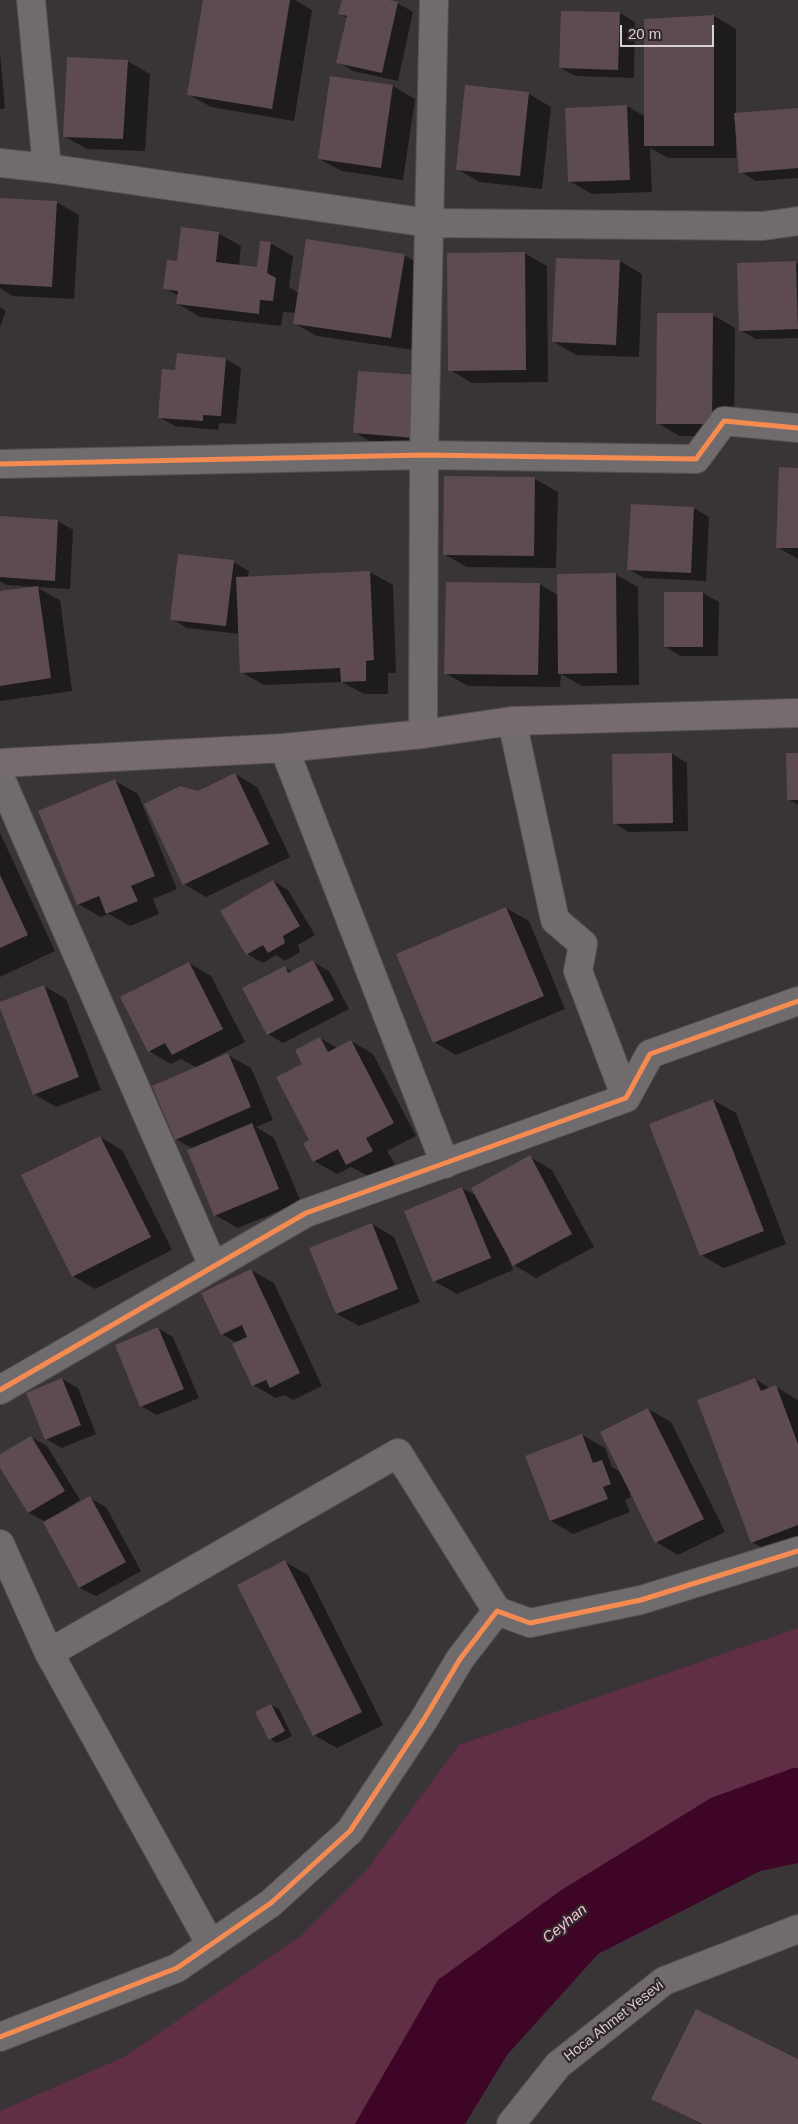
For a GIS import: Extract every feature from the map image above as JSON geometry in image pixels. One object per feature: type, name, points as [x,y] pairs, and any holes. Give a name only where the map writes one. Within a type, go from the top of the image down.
[{"type":"main road","points":[[0,764],[284,748],[423,734],[512,721],[798,713]]},
{"type":"street","points":[[31,0],[47,168]]},
{"type":"street","points":[[423,734],[424,455],[434,0]]},
{"type":"street","points":[[0,163],[47,168],[429,223],[763,226],[798,221]]},
{"type":"street","points":[[0,464],[424,455],[696,459],[724,421],[798,428]]},
{"type":"street","points":[[512,721],[554,920],[583,944],[578,971],[626,1098]]},
{"type":"street","points":[[284,748],[445,1164]]},
{"type":"street","points":[[0,777],[214,1266]]},
{"type":"street","points":[[0,1390],[306,1213],[626,1098],[650,1054],[798,1001]]},
{"type":"street","points":[[48,1653],[398,1453],[497,1611],[530,1623],[641,1600],[798,1551]]},
{"type":"street","points":[[0,1544],[48,1653],[211,1945]]},
{"type":"street","points":[[0,2037],[178,1968],[271,1903],[350,1831],[423,1721],[460,1659],[497,1611]]},
{"type":"street","name":"Hoca Ahmet Yesevi","points":[[511,2124],[558,2065],[664,1981],[798,1929]]},
{"type":"shaded area","points":[[798,1628],[798,1768],[711,1798],[560,1891],[438,1980],[355,2124],[0,2124],[0,2111],[124,2057],[302,1935],[365,1872],[459,1745]]},
{"type":"water","name":"Ceyhan","points":[[793,1768],[798,1768],[798,1863],[760,1871],[598,1954],[507,2055],[465,2124],[355,2124],[438,1980],[560,1891],[711,1798]]},
{"type":"building","points":[[203,0],[290,0],[272,109],[187,95]]},
{"type":"building","points":[[342,0],[389,0],[398,2],[382,73],[336,63],[347,16],[338,14]]},
{"type":"building","points":[[561,11],[620,12],[618,70],[559,68]]},
{"type":"building","points":[[714,15],[714,146],[644,146],[644,19]]},
{"type":"building","points":[[67,57],[128,60],[123,139],[63,137]]},
{"type":"building","points":[[330,76],[393,85],[381,168],[318,159]]},
{"type":"building","points":[[465,85],[529,92],[520,176],[456,170]]},
{"type":"building","points":[[627,105],[630,180],[568,182],[565,108]]},
{"type":"building","points":[[798,108],[798,168],[739,173],[734,113]]},
{"type":"building","points":[[0,198],[57,201],[52,287],[0,284]]},
{"type":"building","points":[[181,227],[219,232],[216,262],[257,267],[260,241],[271,242],[267,273],[276,278],[273,301],[260,300],[259,314],[176,304],[178,291],[163,289],[167,260],[177,261]]},
{"type":"building","points":[[306,239],[405,254],[391,338],[293,324]]},
{"type":"building","points":[[525,252],[526,370],[448,371],[447,253]]},
{"type":"building","points":[[556,258],[620,260],[616,345],[552,342]]},
{"type":"building","points":[[796,261],[798,329],[739,331],[737,263]]},
{"type":"building","points":[[657,313],[713,313],[712,424],[656,424]]},
{"type":"building","points":[[177,353],[226,358],[221,416],[203,415],[203,421],[158,418],[162,369],[175,370]]},
{"type":"building","points":[[358,371],[420,375],[415,438],[353,433]]},
{"type":"building","points":[[779,467],[798,468],[798,548],[776,548]]},
{"type":"building","points":[[444,476],[535,477],[534,556],[443,555]]},
{"type":"building","points":[[631,504],[694,507],[691,573],[627,570]]},
{"type":"building","points":[[0,516],[58,520],[55,581],[0,577]]},
{"type":"building","points":[[178,554],[234,560],[226,626],[170,620]]},
{"type":"building","points":[[370,571],[374,660],[366,661],[366,681],[341,682],[340,668],[240,673],[236,577]]},
{"type":"building","points":[[616,573],[617,673],[558,674],[557,574]]},
{"type":"building","points":[[446,582],[540,583],[538,675],[444,674]]},
{"type":"building","points":[[38,586],[51,678],[0,686],[0,591]]},
{"type":"building","points":[[664,592],[703,592],[703,647],[664,647]]},
{"type":"building","points":[[672,753],[673,823],[613,824],[612,754]]},
{"type":"building","points":[[786,753],[798,753],[798,800],[787,800]]},
{"type":"building","points":[[235,773],[269,844],[183,885],[144,804],[180,786],[198,791]]},
{"type":"building","points":[[115,779],[155,876],[131,886],[138,901],[106,914],[99,896],[77,905],[38,811]]},
{"type":"building","points":[[0,875],[28,935],[0,948]]},
{"type":"building","points":[[273,880],[300,926],[283,936],[285,943],[268,953],[263,945],[246,955],[220,911]]},
{"type":"building","points":[[506,907],[544,996],[433,1043],[396,954]]},
{"type":"building","points":[[313,960],[334,1000],[267,1035],[242,988],[285,966],[288,973]]},
{"type":"building","points":[[189,962],[223,1029],[172,1055],[165,1043],[148,1052],[120,997]]},
{"type":"building","points":[[44,985],[79,1077],[33,1095],[0,1008],[0,1002]]},
{"type":"building","points":[[320,1037],[328,1052],[351,1040],[394,1123],[366,1138],[373,1151],[346,1165],[338,1149],[313,1162],[303,1143],[309,1140],[276,1077],[302,1064],[295,1050]]},
{"type":"building","points":[[228,1053],[251,1107],[175,1140],[152,1086]]},
{"type":"building","points":[[713,1099],[764,1231],[700,1256],[649,1124]]},
{"type":"building","points":[[252,1123],[279,1189],[214,1216],[187,1150]]},
{"type":"building","points":[[100,1136],[151,1237],[72,1277],[21,1175]]},
{"type":"building","points":[[530,1155],[572,1234],[513,1266],[471,1188]]},
{"type":"building","points":[[462,1187],[491,1258],[433,1282],[404,1211]]},
{"type":"building","points":[[372,1223],[398,1289],[336,1314],[309,1248]]},
{"type":"building","points":[[251,1269],[300,1373],[270,1388],[266,1380],[252,1386],[232,1344],[247,1337],[242,1325],[221,1335],[201,1293]]},
{"type":"building","points":[[158,1327],[184,1389],[140,1407],[115,1345]]},
{"type":"building","points":[[62,1378],[81,1425],[45,1440],[26,1393]]},
{"type":"building","points":[[755,1378],[761,1391],[776,1385],[798,1444],[798,1525],[751,1543],[697,1400]]},
{"type":"building","points":[[648,1408],[704,1519],[655,1543],[600,1432]]},
{"type":"building","points":[[582,1434],[593,1463],[602,1460],[611,1484],[603,1487],[608,1499],[550,1521],[525,1456]]},
{"type":"building","points":[[31,1436],[65,1491],[28,1513],[0,1468],[0,1454]]},
{"type":"building","points":[[90,1496],[126,1562],[79,1588],[43,1522]]},
{"type":"building","points":[[285,1560],[362,1712],[313,1736],[237,1585]]},
{"type":"building","points":[[271,1704],[285,1731],[269,1740],[255,1712]]},
{"type":"building","points":[[696,2009],[798,2059],[798,2124],[702,2124],[651,2099]]},
{"type":"cycle path","points":[[0,464],[424,455],[696,459],[724,421],[798,428]]},
{"type":"cycle path","points":[[0,1390],[306,1213],[626,1098],[650,1054],[798,1001]]},
{"type":"cycle path","points":[[0,2037],[177,1968],[271,1903],[350,1831],[423,1721],[460,1659],[497,1611],[530,1623],[641,1600],[798,1551]]}]
